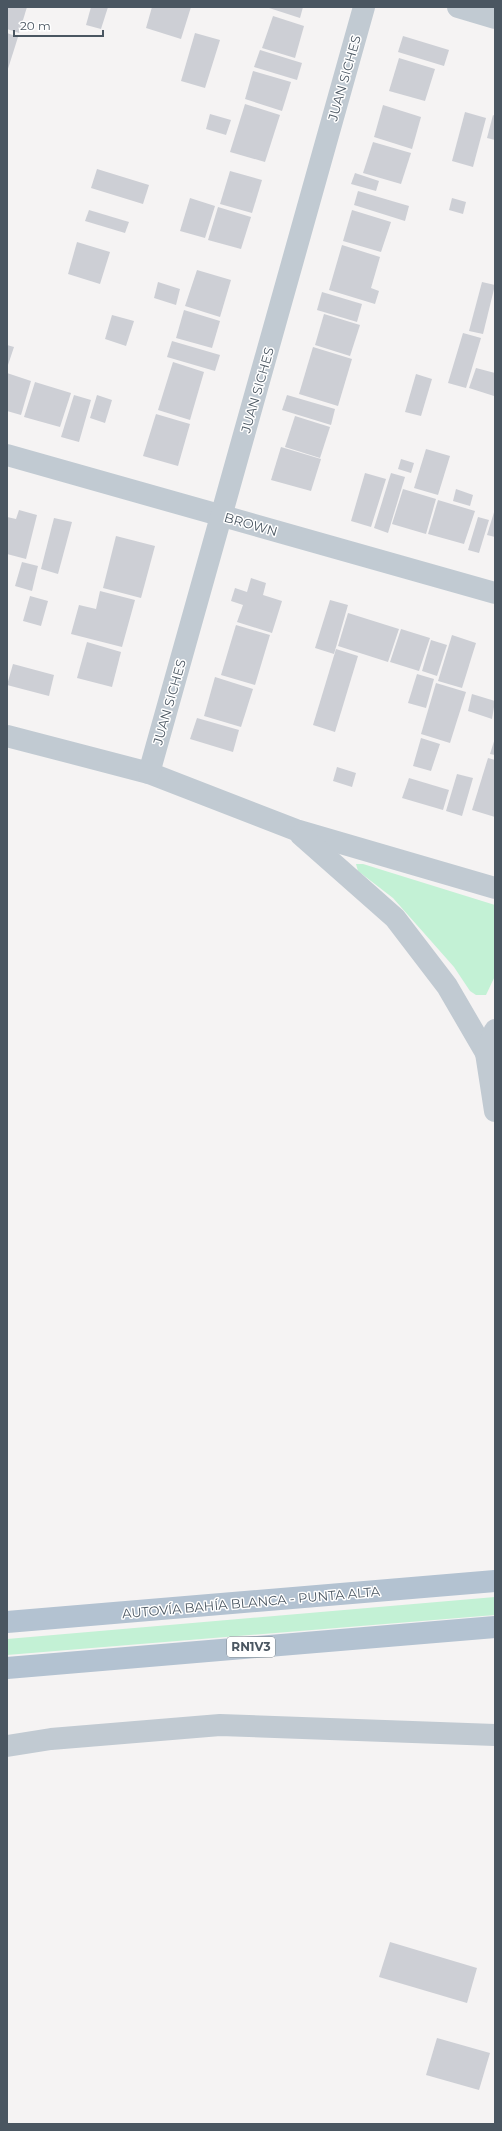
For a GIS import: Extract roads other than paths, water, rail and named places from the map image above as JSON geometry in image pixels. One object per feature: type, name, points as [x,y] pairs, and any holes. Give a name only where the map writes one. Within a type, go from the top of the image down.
[{"type":"main road","name":"AUTOVÍA BAHÍA BLANCA - PUNTA ALTA","points":[[7,1622],[495,1581]]},
{"type":"main road","name":"RN1V3","points":[[7,1668],[495,1627]]},
{"type":"street","name":"JUAN SICHES","points":[[149,774],[364,7]]},
{"type":"street","points":[[458,7],[495,18]]},
{"type":"street","name":"BROWN","points":[[7,455],[495,593]]},
{"type":"street","points":[[7,736],[149,774],[296,830],[495,888]]},
{"type":"street","points":[[296,830],[394,918],[447,986],[486,1053],[495,1112]]},
{"type":"street","points":[[486,1053],[495,1030]]},
{"type":"street","points":[[7,1746],[51,1739],[220,1725],[495,1735]]}]
